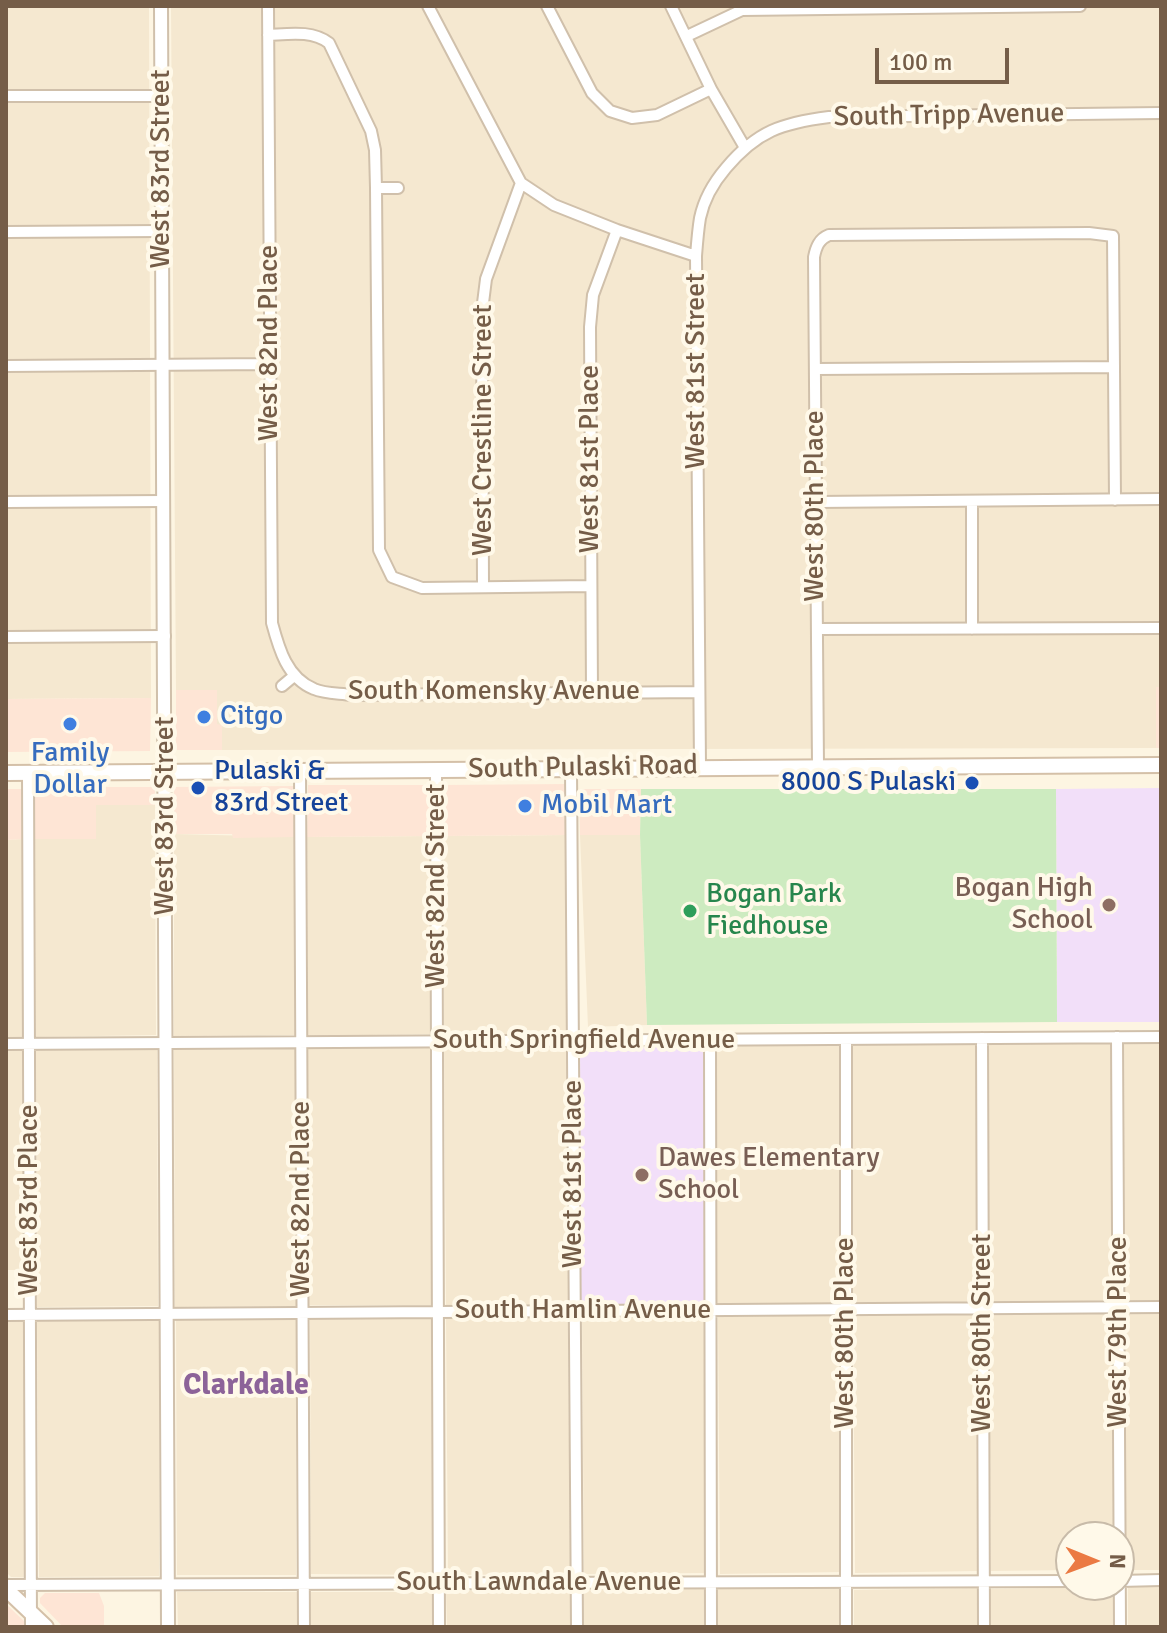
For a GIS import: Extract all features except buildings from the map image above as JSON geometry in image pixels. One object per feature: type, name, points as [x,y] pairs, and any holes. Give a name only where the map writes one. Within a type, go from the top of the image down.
[{"type":"main road","name":"South Pulaski Road","points":[[6,773],[1161,765]]},
{"type":"main road","points":[[6,1587],[31,1620],[46,1627]]},
{"type":"street","name":"West 83rd Street","points":[[161,6],[168,1627]]},
{"type":"street","name":"West 82nd Place","points":[[268,6],[272,623],[279,649],[294,676]]},
{"type":"street","points":[[428,6],[521,183],[554,205],[696,256]]},
{"type":"street","points":[[547,6],[592,93],[610,111],[632,118],[657,115],[711,89]]},
{"type":"street","points":[[671,6],[711,89],[744,146]]},
{"type":"street","points":[[687,36],[742,10],[1080,6]]},
{"type":"street","points":[[268,35],[308,34],[329,43],[371,131],[376,188],[379,550],[388,580],[422,588],[591,586]]},
{"type":"street","points":[[6,96],[161,96]]},
{"type":"street","name":"South Tripp Avenue","points":[[744,146],[768,131],[795,121],[829,117],[1161,113]]},
{"type":"street","name":"West 81st Street","points":[[700,767],[696,256],[700,217],[707,196],[744,146]]},
{"type":"street","name":"West Crestline Street","points":[[483,587],[482,311],[486,279],[521,183]]},
{"type":"street","points":[[376,188],[398,188]]},
{"type":"street","name":"West 81st Place","points":[[592,693],[590,327],[593,295],[617,230]]},
{"type":"street","points":[[6,232],[162,231]]},
{"type":"street","name":"West 80th Place","points":[[818,766],[814,257],[817,246],[829,235],[1115,233],[1114,367]]},
{"type":"street","points":[[6,366],[269,364]]},
{"type":"street","points":[[816,369],[1114,367],[1115,500]]},
{"type":"street","points":[[816,502],[1161,499]]},
{"type":"street","points":[[6,502],[164,501]]},
{"type":"street","points":[[972,502],[972,629]]},
{"type":"street","points":[[817,629],[1161,628]]},
{"type":"street","points":[[6,637],[165,636]]},
{"type":"street","points":[[282,686],[294,676]]},
{"type":"street","name":"South Komensky Avenue","points":[[294,676],[315,690],[352,695],[699,692]]},
{"type":"street","name":"West 81st Place","points":[[571,769],[577,1627]]},
{"type":"street","name":"West 82nd Place","points":[[300,770],[304,1627]]},
{"type":"street","name":"West 82nd Street","points":[[436,770],[439,1627]]},
{"type":"street","name":"West 83rd Place","points":[[28,773],[31,1620]]},
{"type":"street","name":"West 79th Place","points":[[1117,1037],[1119,1521]]},
{"type":"street","name":"South Springfield Avenue","points":[[6,1044],[1161,1037]]},
{"type":"street","name":"West 80th Street","points":[[982,1038],[984,1627]]},
{"type":"street","name":"West 80th Place","points":[[846,1039],[846,1627]]},
{"type":"street","points":[[710,1040],[711,1627]]},
{"type":"street","name":"South Hamlin Avenue","points":[[6,1315],[1161,1307]]},
{"type":"street","points":[[1135,1581],[1161,1580]]},
{"type":"street","name":"South Lawndale Avenue","points":[[6,1587],[1055,1581]]},
{"type":"street","name":"West 79th Place","points":[[1119,1601],[1120,1627]]},
{"type":"shaded area","points":[[6,6],[149,6],[151,698],[6,699]]},
{"type":"shaded area","points":[[171,6],[1161,6],[1161,687],[1156,688],[1156,748],[222,750],[222,725],[217,725],[217,690],[176,690]]},
{"type":"shaded area","points":[[1156,687],[1161,687],[1161,748],[1156,748]]},
{"type":"shaded area","points":[[176,690],[217,690],[217,724],[222,725],[222,750],[176,750]]},
{"type":"shaded area","points":[[151,698],[150,751],[6,752],[6,699]]},
{"type":"shaded area","points":[[568,784],[568,835],[444,836],[443,785]]},
{"type":"shaded area","points":[[308,785],[431,785],[432,836],[307,837]]},
{"type":"shaded area","points":[[294,786],[295,837],[233,838],[232,834],[174,834],[174,787]]},
{"type":"shaded area","points":[[34,787],[155,787],[155,805],[96,805],[96,839],[35,839]]},
{"type":"shaded area","name":"Bogan High School","points":[[1161,788],[1161,1022],[1057,1022],[1056,789]]},
{"type":"shaded area","points":[[6,789],[23,789],[23,839],[6,840]]},
{"type":"shaded area","points":[[579,789],[641,789],[640,835],[580,835]]},
{"type":"shaded area","points":[[95,805],[155,805],[156,1035],[36,1037],[35,839],[95,839]]},
{"type":"shaded area","points":[[174,834],[295,837],[296,1035],[174,1036]]},
{"type":"shaded area","points":[[568,835],[569,1034],[444,1035],[444,836]]},
{"type":"shaded area","points":[[580,835],[640,835],[647,1025],[588,1027]]},
{"type":"shaded area","points":[[432,836],[433,1034],[308,1036],[307,837]]},
{"type":"shaded area","points":[[23,839],[25,1037],[6,1037],[6,840]]},
{"type":"shaded area","points":[[1113,1041],[1113,1301],[989,1302],[988,1045]]},
{"type":"shaded area","points":[[1161,1041],[1161,1301],[1125,1301],[1124,1042]]},
{"type":"shaded area","points":[[976,1042],[978,1303],[853,1303],[853,1043]]},
{"type":"shaded area","points":[[840,1043],[842,1304],[717,1305],[717,1044]]},
{"type":"shaded area","name":"Dawes Elementary School","points":[[704,1044],[704,1304],[581,1304],[580,1045]]},
{"type":"shaded area","points":[[431,1046],[433,1305],[308,1305],[308,1048]]},
{"type":"shaded area","points":[[444,1046],[567,1046],[568,1304],[446,1305]]},
{"type":"shaded area","points":[[157,1047],[158,1306],[37,1307],[36,1049]]},
{"type":"shaded area","points":[[295,1047],[297,1306],[175,1307],[174,1048]]},
{"type":"shaded area","points":[[6,1049],[23,1049],[25,1270],[6,1270]]},
{"type":"shaded area","points":[[1112,1312],[1113,1521],[1055,1521],[1055,1570],[991,1571],[989,1315]]},
{"type":"shaded area","points":[[1161,1312],[1161,1570],[1135,1570],[1135,1521],[1126,1521],[1125,1313]]},
{"type":"shaded area","points":[[976,1314],[977,1571],[855,1573],[853,1316]]},
{"type":"shaded area","points":[[705,1315],[706,1573],[584,1574],[582,1317]]},
{"type":"shaded area","points":[[841,1315],[842,1572],[720,1574],[718,1317]]},
{"type":"shaded area","points":[[568,1316],[570,1574],[448,1575],[446,1319]]},
{"type":"shaded area","points":[[310,1318],[432,1318],[434,1575],[311,1574]]},
{"type":"shaded area","points":[[176,1319],[296,1319],[296,1575],[177,1575]]},
{"type":"shaded area","points":[[159,1320],[159,1576],[39,1577],[37,1321]]},
{"type":"shaded area","points":[[6,1321],[25,1321],[26,1577],[11,1577],[6,1572]]},
{"type":"shaded area","points":[[1135,1587],[1161,1587],[1161,1627],[1128,1627],[1128,1601],[1135,1601]]},
{"type":"shaded area","points":[[842,1588],[842,1627],[718,1627],[718,1589]]},
{"type":"shaded area","points":[[977,1588],[977,1627],[854,1627],[854,1590]]},
{"type":"shaded area","points":[[1055,1588],[1055,1601],[1113,1601],[1113,1627],[990,1627],[990,1589]]},
{"type":"shaded area","points":[[706,1589],[706,1627],[582,1627],[582,1590]]},
{"type":"shaded area","points":[[570,1590],[570,1627],[447,1627],[446,1591]]},
{"type":"shaded area","points":[[177,1592],[297,1592],[297,1627],[178,1627]]},
{"type":"shaded area","points":[[311,1592],[434,1592],[434,1627],[311,1627]]},
{"type":"shaded area","points":[[45,1593],[99,1593],[104,1606],[104,1627],[63,1627],[40,1603]]},
{"type":"shaded area","points":[[6,1604],[25,1622],[25,1627],[6,1627]]},
{"type":"green space","points":[[641,789],[1056,789],[1057,1022],[647,1025]]},
{"type":"place","name":"Citgo","points":[[204,717]]},
{"type":"place","name":"Family Dollar","points":[[70,724]]},
{"type":"place","name":"8000 S Pulaski","points":[[972,783]]},
{"type":"place","name":"Pulaski & 83rd Street","points":[[198,788]]},
{"type":"place","name":"Mobil Mart","points":[[525,806]]},
{"type":"place","name":"Bogan High School","points":[[1109,905]]},
{"type":"place","name":"Bogan Park Fiedhouse","points":[[690,911]]},
{"type":"place","name":"Dawes Elementary School","points":[[642,1175]]},
{"type":"district","name":"Clarkdale","points":[[246,1386]]}]
